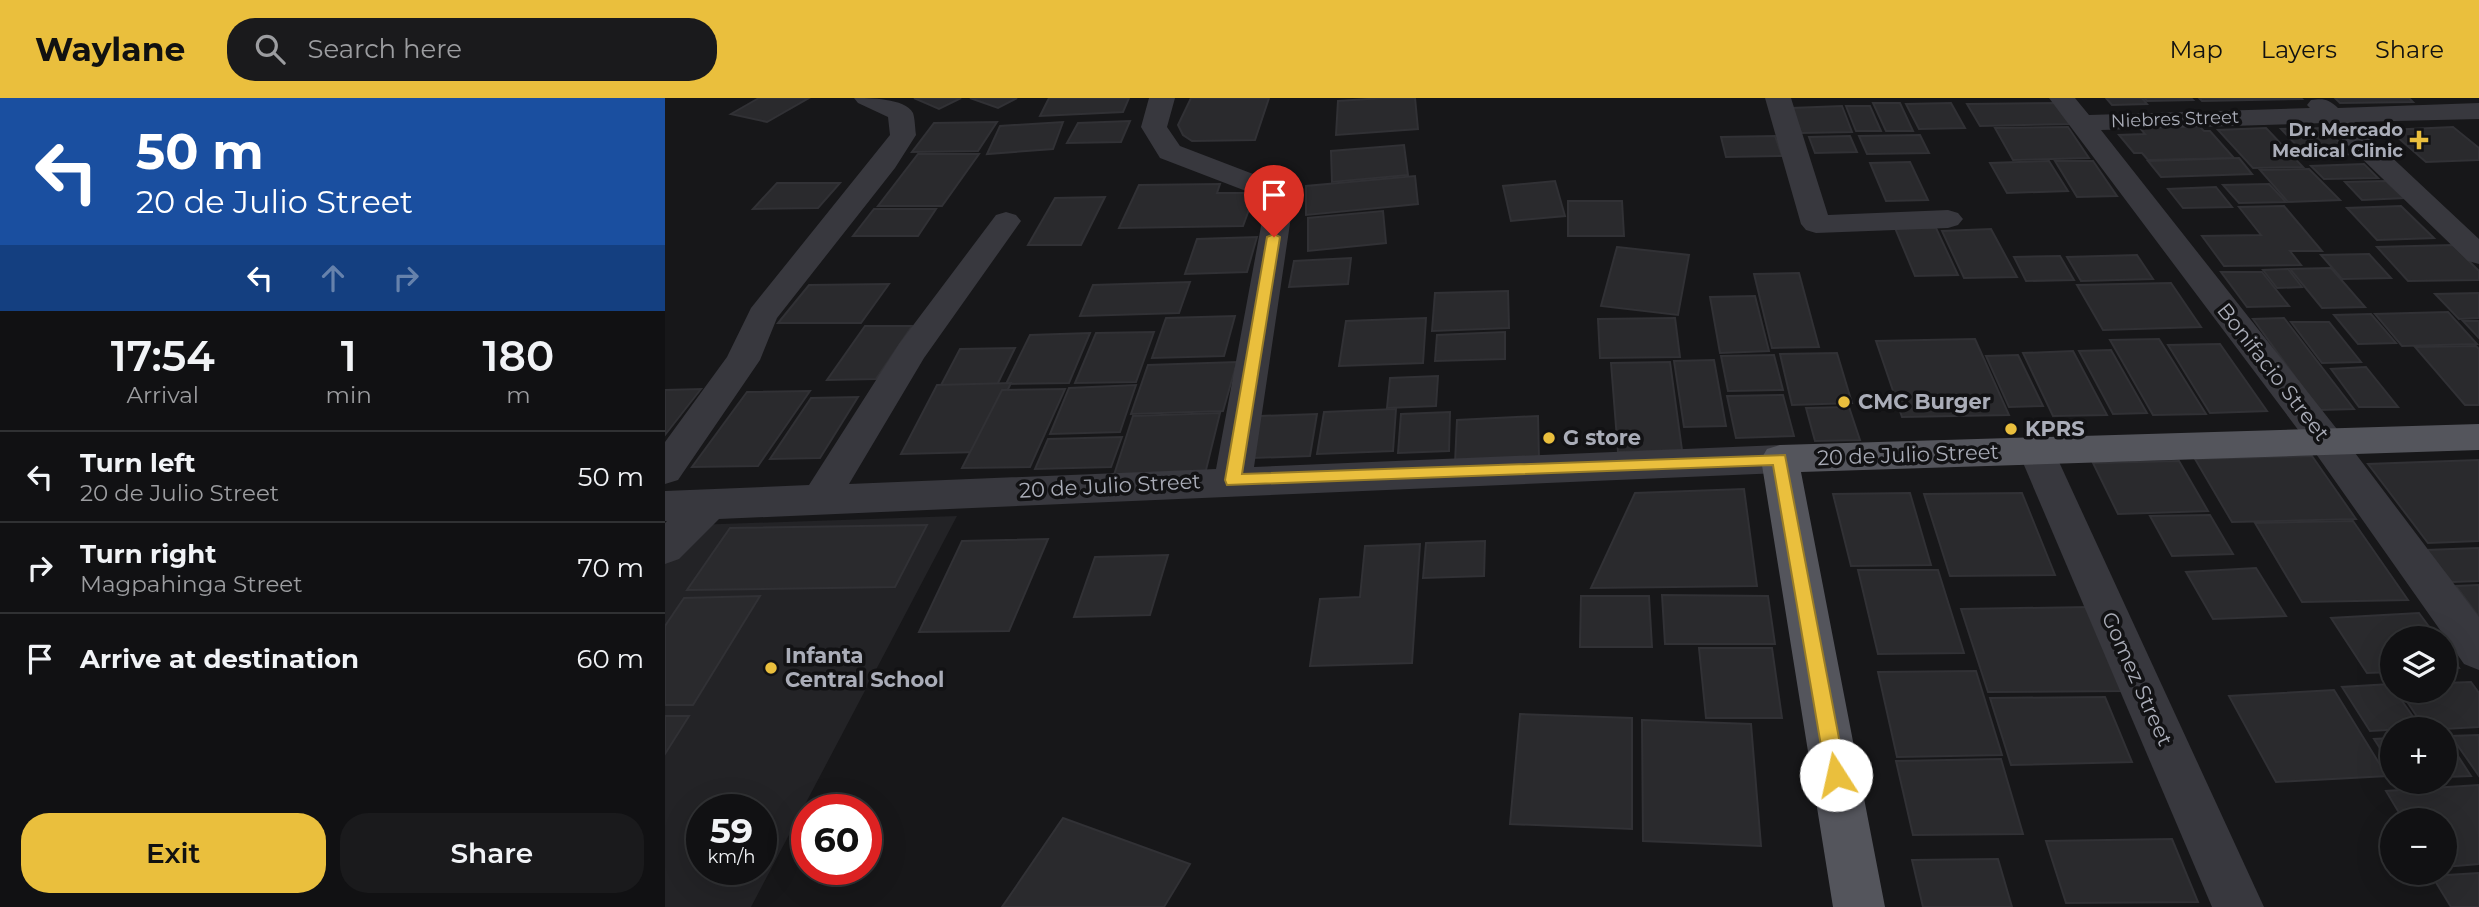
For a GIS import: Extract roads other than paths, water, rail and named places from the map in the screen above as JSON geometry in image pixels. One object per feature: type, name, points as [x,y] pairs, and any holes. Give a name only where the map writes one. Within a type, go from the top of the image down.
[{"type":"main road","name":"20 de Julio Street","points":[[1780,459],[2479,437]]},
{"type":"main road","points":[[1780,459],[1859,907]]},
{"type":"street","points":[[665,470],[743,360],[762,315],[885,162],[903,135],[900,113],[867,98]]},
{"type":"street","points":[[1163,98],[1154,127],[1170,152],[1272,191],[1278,210],[1233,480]]},
{"type":"street","points":[[1778,98],[1816,223],[1948,219]]},
{"type":"street","name":"Bonifacio Street","points":[[2062,98],[2327,442],[2479,651]]},
{"type":"street","points":[[2321,106],[2479,255]]},
{"type":"street","name":"Niebres Street","points":[[2080,122],[2321,106],[2479,111]]},
{"type":"street","points":[[820,499],[911,352],[1006,221]]},
{"type":"street","name":"Gomez Street","points":[[2036,451],[2238,907]]},
{"type":"street","name":"20 de Julio Street","points":[[665,506],[1780,459]]},
{"type":"street","points":[[665,548],[709,503]]},
{"type":"place","name":"Dr. Mercado Medical Clinic","points":[[2419,140]]},
{"type":"place","name":"CMC Burger","points":[[1844,402]]},
{"type":"place","name":"KPRS","points":[[2011,429]]},
{"type":"place","name":"G store","points":[[1549,438]]},
{"type":"place","name":"Infanta Central School","points":[[771,668]]}]
